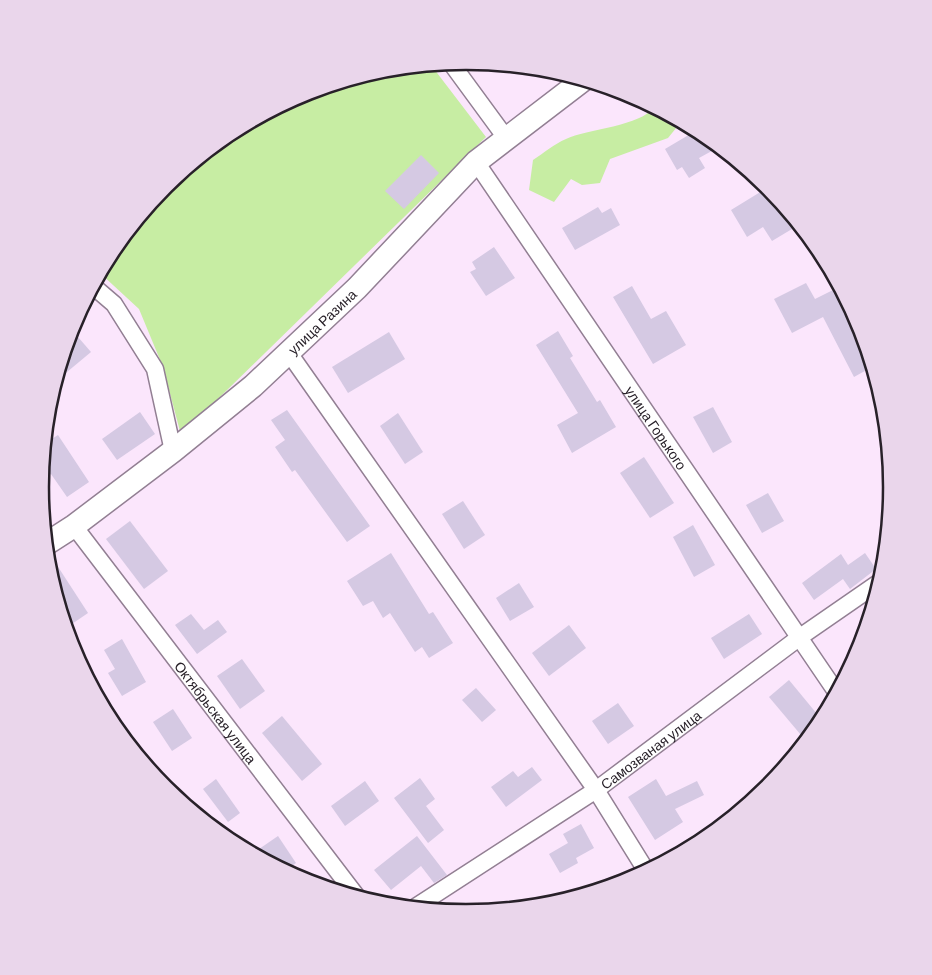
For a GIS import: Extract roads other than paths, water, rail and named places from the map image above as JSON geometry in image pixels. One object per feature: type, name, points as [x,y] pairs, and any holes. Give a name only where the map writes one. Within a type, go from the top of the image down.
[{"type":"street","points":[[456,70],[506,138]]},
{"type":"street","name":"улица Разина","points":[[52,540],[74,526],[172,451],[253,386],[357,288],[476,162],[577,85]]},
{"type":"street","name":"улица Горького","points":[[476,162],[832,686]]},
{"type":"street","points":[[99,291],[114,304],[155,369],[172,451]]},
{"type":"street","points":[[289,354],[596,790],[643,866]]},
{"type":"street","name":"Октябрьская улица","points":[[74,526],[351,889]]},
{"type":"street","name":"Самозваная улица","points":[[423,902],[596,790],[800,637],[871,588]]}]
